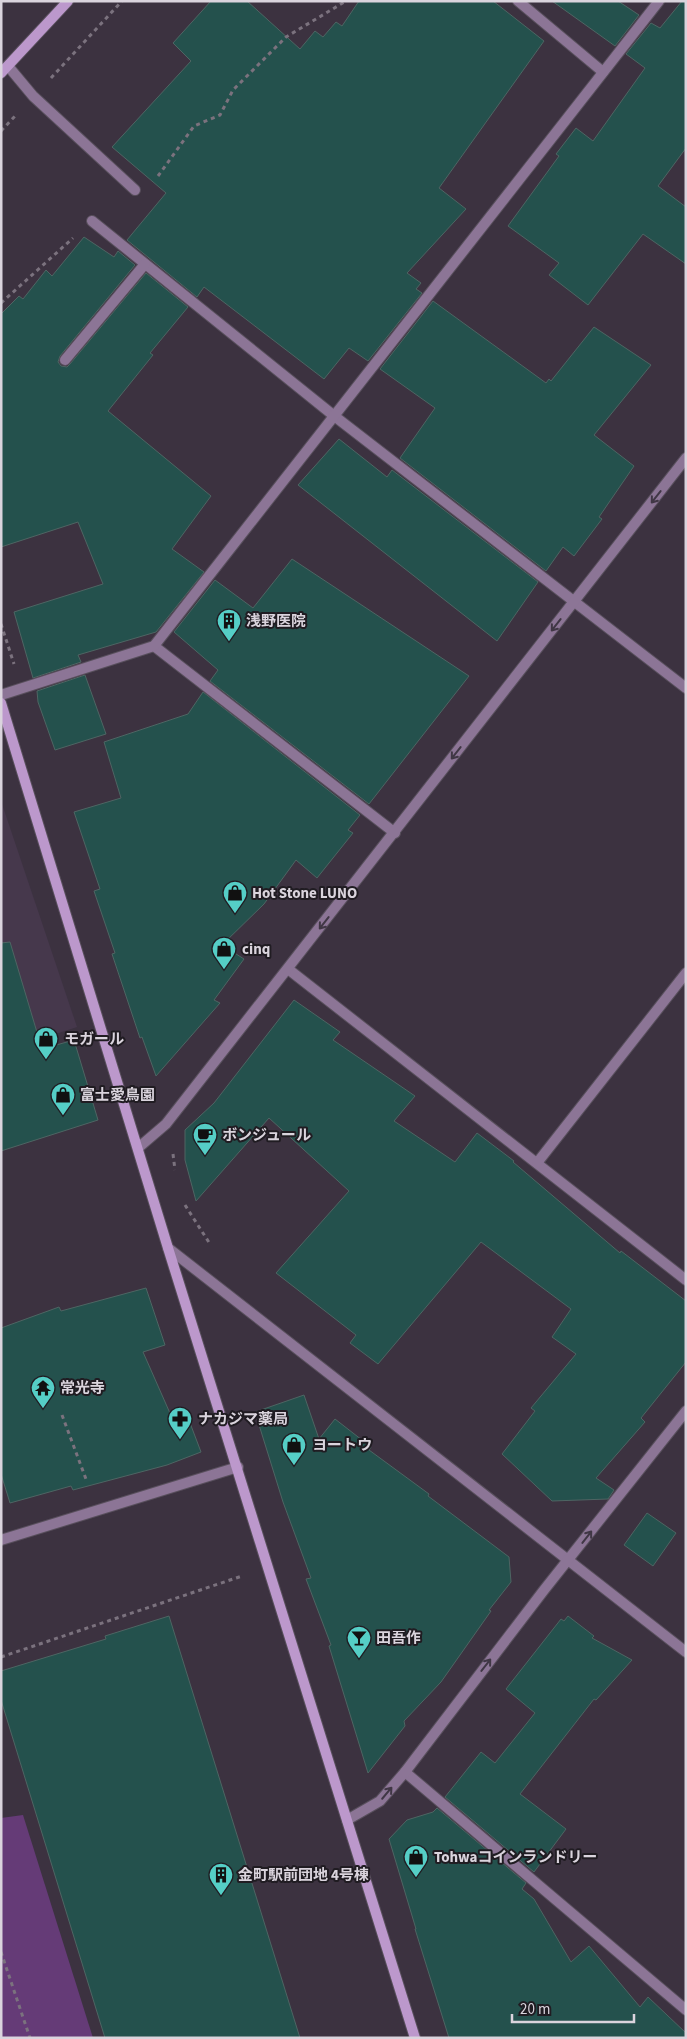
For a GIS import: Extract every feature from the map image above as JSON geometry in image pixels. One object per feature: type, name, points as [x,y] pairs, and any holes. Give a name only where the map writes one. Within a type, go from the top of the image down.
[{"type":"street","points":[[68,1],[5,69],[135,190]]},
{"type":"street","points":[[518,1],[603,72]]},
{"type":"street","points":[[1,696],[154,646],[658,1]]},
{"type":"street","points":[[92,221],[333,415],[686,688]]},
{"type":"street","points":[[65,360],[145,264]]},
{"type":"street","points":[[138,1148],[162,1129],[686,458]]},
{"type":"street","points":[[154,646],[395,833]]},
{"type":"street","points":[[1,703],[168,1248],[238,1467],[414,2038]]},
{"type":"street","points":[[288,970],[686,1280]]},
{"type":"street","points":[[536,1163],[686,974]]},
{"type":"street","points":[[168,1248],[686,1652]]},
{"type":"street","points":[[347,1820],[380,1801],[405,1772],[686,1411]]},
{"type":"street","points":[[1,1540],[238,1467]]},
{"type":"street","points":[[405,1772],[686,2010]]},
{"type":"path","points":[[1,131],[122,1]]},
{"type":"path","points":[[135,190],[153,184],[194,126],[220,115],[234,90],[286,37],[346,1]]},
{"type":"path","points":[[1,303],[92,221]]},
{"type":"path","points":[[173,1151],[175,1170]]},
{"type":"path","points":[[184,1202],[210,1244]]},
{"type":"path","points":[[62,1415],[86,1479]]},
{"type":"path","points":[[1,1657],[247,1574]]},
{"type":"path","points":[[1,1952],[30,2038]]},
{"type":"shaded area","points":[[1,801],[77,1027],[1,1052]]},
{"type":"shaded area","points":[[23,1815],[93,2038],[1,2038],[1,1818]]},
{"type":"building","points":[[211,1],[247,1],[300,49],[315,31],[323,37],[336,22],[342,26],[359,1],[493,1],[544,41],[439,188],[466,209],[407,273],[421,283],[416,289],[422,293],[368,361],[349,348],[324,379],[204,287],[197,297],[127,240],[166,193],[112,147],[191,61],[173,43]]},
{"type":"building","points":[[552,1],[618,1],[639,15],[615,46]]},
{"type":"building","points":[[682,1],[686,1],[686,148],[658,186],[686,207],[686,264],[643,234],[588,305],[549,275],[559,263],[508,226],[559,156],[556,154],[576,128],[593,141],[645,68],[626,54],[651,23],[660,28]]},
{"type":"building","points":[[84,237],[114,257],[118,251],[135,265],[60,356],[58,362],[61,366],[67,367],[70,364],[146,273],[188,307],[150,353],[153,355],[108,411],[211,496],[172,549],[204,572],[156,632],[78,655],[81,662],[33,678],[14,612],[103,584],[78,522],[1,547],[1,314],[19,296],[23,299],[46,270],[52,276]]},
{"type":"building","points":[[433,301],[546,383],[549,379],[551,381],[594,327],[651,365],[594,435],[634,466],[599,517],[602,519],[574,556],[563,547],[546,571],[400,458],[435,408],[380,369]]},
{"type":"building","points":[[339,439],[387,477],[392,470],[538,582],[497,641],[298,485]]},
{"type":"building","points":[[292,559],[469,676],[369,804],[210,681],[218,670],[174,632],[215,580],[253,608]]},
{"type":"building","points":[[85,675],[106,734],[55,750],[38,702],[37,691]]},
{"type":"building","points":[[203,692],[360,815],[348,830],[353,833],[317,878],[296,860],[264,904],[222,945],[244,959],[214,1000],[220,1003],[156,1076],[142,1037],[140,1038],[112,954],[115,953],[94,891],[100,889],[74,812],[121,798],[104,742],[188,714]]},
{"type":"building","points":[[10,942],[42,1049],[74,1040],[98,1120],[1,1151],[1,943]]},
{"type":"building","points":[[294,1000],[340,1032],[333,1040],[415,1096],[394,1121],[455,1162],[477,1133],[514,1161],[620,1253],[621,1251],[686,1301],[686,1362],[641,1418],[645,1422],[596,1478],[614,1490],[608,1499],[552,1501],[502,1454],[535,1411],[531,1408],[576,1354],[552,1337],[571,1309],[481,1242],[378,1364],[350,1343],[356,1335],[276,1273],[349,1191],[269,1118],[196,1201],[185,1160],[185,1130],[214,1103]]},
{"type":"building","points":[[146,1288],[165,1345],[143,1352],[173,1420],[187,1415],[201,1452],[167,1465],[73,1490],[71,1486],[10,1503],[1,1474],[1,1328],[59,1307],[61,1311]]},
{"type":"building","points":[[304,1395],[319,1439],[335,1419],[371,1447],[369,1450],[509,1557],[511,1582],[489,1610],[491,1611],[441,1682],[404,1721],[405,1726],[368,1773],[329,1646],[331,1645],[306,1579],[311,1578],[283,1502],[255,1412]]},
{"type":"building","points":[[647,1513],[676,1533],[653,1566],[624,1545]]},
{"type":"building","points":[[169,1616],[300,2038],[105,2038],[1,1700],[1,1671],[106,1639],[105,1636]]},
{"type":"building","points":[[568,1616],[594,1636],[592,1638],[632,1660],[596,1700],[594,1699],[520,1794],[566,1829],[534,1872],[445,1797],[481,1752],[495,1763],[535,1713],[506,1689],[561,1619],[564,1621]]},
{"type":"building","points":[[437,1808],[526,1883],[522,1889],[534,1899],[571,1962],[589,1946],[640,2007],[648,1997],[686,2033],[686,2038],[449,2038],[389,1839],[407,1820],[433,1812]]},
{"type":"place","name":"浅野医院","points":[[229,642]]},
{"type":"place","name":"Hot Stone LUNO","points":[[235,914]]},
{"type":"place","name":"cinq","points":[[224,970]]},
{"type":"place","name":"モガール","points":[[46,1060]]},
{"type":"place","name":"富士愛鳥園","points":[[63,1116]]},
{"type":"place","name":"ボンジュール","points":[[205,1156]]},
{"type":"place","name":"常光寺","points":[[43,1409]]},
{"type":"place","name":"ナカジマ薬局","points":[[180,1440]]},
{"type":"place","name":"ヨートウ","points":[[294,1466]]},
{"type":"place","name":"田吾作","points":[[359,1659]]},
{"type":"place","name":"Tohwaコインランドリー","points":[[416,1878]]},
{"type":"place","name":"金町駅前団地 4号棟","points":[[221,1896]]}]
